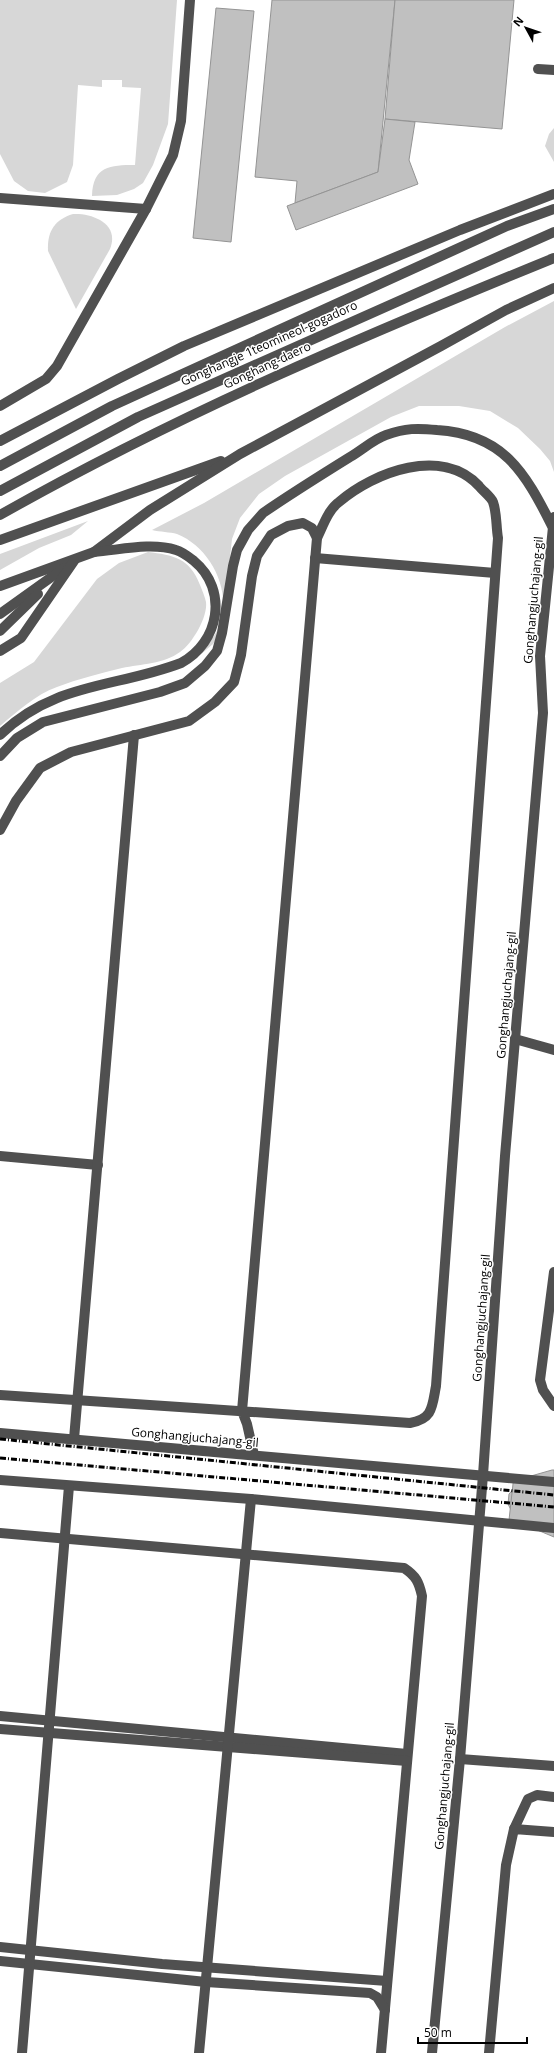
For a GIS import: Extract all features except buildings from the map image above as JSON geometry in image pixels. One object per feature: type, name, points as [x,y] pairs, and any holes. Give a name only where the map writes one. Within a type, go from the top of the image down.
[{"type":"street","points":[[0,406],[46,379],[57,366],[146,209],[173,155],[181,121],[190,0]]},
{"type":"street","points":[[538,69],[554,70]]},
{"type":"street","points":[[0,441],[184,346],[460,230],[554,194]]},
{"type":"street","points":[[0,198],[146,209]]},
{"type":"street","points":[[0,466],[112,406],[198,366],[499,230],[554,209]]},
{"type":"street","name":"Gonghangje 1teomineol-gogadoro","points":[[0,491],[138,417],[554,232]]},
{"type":"street","name":"Gonghang-daero","points":[[0,515],[70,475],[258,383],[350,342],[554,258]]},
{"type":"street","points":[[0,586],[74,561],[94,552],[150,510],[240,454],[506,310],[554,288]]},
{"type":"street","points":[[0,756],[17,738],[43,722],[160,692],[185,683],[200,671],[217,651],[222,633],[232,566],[237,550],[248,530],[268,509],[385,435],[410,428],[457,431],[478,437],[515,463],[535,491],[553,522]]},
{"type":"street","points":[[0,540],[240,454]]},
{"type":"street","points":[[0,1395],[410,1423],[422,1421],[429,1415],[436,1386],[498,538],[492,501],[473,480],[450,468],[430,466],[394,471],[354,490],[337,503],[316,538]]},
{"type":"street","name":"Gonghangjuchajang-gil","points":[[432,2053],[460,1759],[484,1475],[515,1040],[543,712],[540,656],[553,522]]},
{"type":"street","points":[[0,830],[16,801],[40,768],[71,752],[189,721],[215,702],[234,682],[241,654],[252,576],[257,556],[271,535],[288,526],[302,523],[312,528],[316,538],[315,558],[242,1411],[247,1424],[254,1455]]},
{"type":"street","points":[[0,735],[33,709],[66,694],[181,663],[196,654],[209,637],[214,624],[215,597],[206,575],[190,558],[178,550],[163,547],[94,552]]},
{"type":"street","points":[[315,558],[495,573]]},
{"type":"street","points":[[0,631],[55,577],[74,561]]},
{"type":"street","points":[[0,651],[21,638],[74,561]]},
{"type":"street","points":[[0,614],[55,577]]},
{"type":"street","points":[[74,1440],[134,735]]},
{"type":"street","points":[[515,1040],[554,1050]]},
{"type":"street","points":[[0,1156],[98,1165]]},
{"type":"street","points":[[554,1272],[540,1380],[543,1390],[554,1406]]},
{"type":"street","name":"Gonghangjuchajang-gil","points":[[0,1433],[554,1482]]},
{"type":"street","points":[[0,1480],[251,1499],[554,1528]]},
{"type":"street","points":[[22,2053],[69,1486]]},
{"type":"street","points":[[199,2053],[251,1499]]},
{"type":"street","points":[[0,1533],[404,1568],[413,1574],[419,1582],[422,1596],[381,2053]]},
{"type":"street","points":[[0,1716],[228,1742],[407,1758]]},
{"type":"street","points":[[0,1729],[48,1733],[228,1742]]},
{"type":"street","points":[[460,1759],[554,1766]]},
{"type":"street","points":[[489,2053],[506,1865],[514,1829],[528,1799],[537,1796],[554,1797]]},
{"type":"street","points":[[514,1829],[554,1832]]},
{"type":"street","points":[[0,1947],[207,1968],[387,1981]]},
{"type":"street","points":[[0,1961],[206,1982],[370,1993],[377,1997],[385,2010]]},
{"type":"shaded area","points":[[0,0],[177,0],[168,124],[153,165],[143,183],[134,189],[117,195],[92,196],[96,178],[104,169],[135,165],[141,88],[122,87],[122,80],[102,80],[102,87],[78,85],[73,165],[67,182],[45,193],[28,191],[14,181],[0,154]]},
{"type":"shaded area","points":[[554,128],[554,162],[545,146],[549,134]]},
{"type":"shaded area","points":[[73,214],[89,216],[103,222],[111,233],[112,240],[110,249],[76,309],[48,251],[50,233],[56,223]]},
{"type":"shaded area","points":[[554,301],[554,472],[550,461],[518,428],[490,411],[459,406],[419,406],[391,417],[285,476],[259,494],[240,518],[232,539],[222,631],[213,644],[200,655],[214,636],[220,624],[223,611],[223,597],[220,584],[208,559],[189,540],[177,534],[152,530],[204,503],[505,327]]},
{"type":"shaded area","points":[[88,521],[71,535],[39,548],[0,570],[0,554]]},
{"type":"shaded area","points":[[148,552],[173,557],[186,563],[196,576],[200,585],[205,598],[206,608],[198,630],[185,648],[167,659],[98,674],[49,690],[27,704],[0,726],[0,683],[34,662],[97,579],[119,563]]},
{"type":"railway","points":[[0,1439],[554,1495]]},
{"type":"railway","points":[[0,1458],[554,1507]]}]
